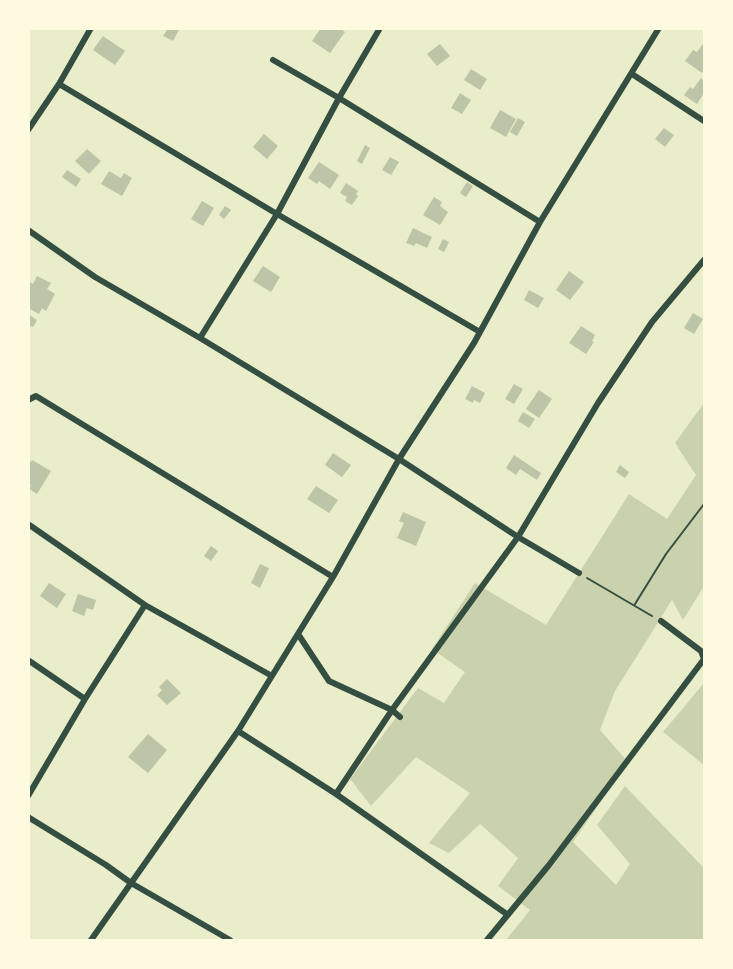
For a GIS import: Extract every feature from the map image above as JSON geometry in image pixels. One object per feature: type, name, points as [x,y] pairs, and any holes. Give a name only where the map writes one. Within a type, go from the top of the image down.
[{"type":"street","points":[[28,130],[59,84],[91,28]]},
{"type":"street","points":[[200,338],[277,214],[339,98],[380,28]]},
{"type":"street","points":[[91,940],[238,731],[333,577],[399,459],[480,332],[540,222],[659,28]]},
{"type":"street","points":[[273,60],[540,222]]},
{"type":"street","points":[[632,74],[705,122]]},
{"type":"street","points":[[59,84],[480,332]]},
{"type":"street","points":[[28,230],[95,277],[399,459],[518,537],[579,573]]},
{"type":"street","points":[[336,794],[392,710],[518,537],[598,404],[652,322],[705,260]]},
{"type":"street","points":[[28,400],[36,396],[333,577]]},
{"type":"street","points":[[28,524],[145,605],[272,676]]},
{"type":"street","points":[[28,796],[85,699],[145,605]]},
{"type":"street","points":[[487,940],[549,865],[705,658],[701,651],[661,621]]},
{"type":"street","points":[[298,634],[329,681],[392,710],[400,717]]},
{"type":"street","points":[[28,660],[85,699]]},
{"type":"street","points":[[238,731],[336,794],[508,915]]},
{"type":"street","points":[[28,817],[131,883],[230,940]]},
{"type":"path","points":[[634,604],[666,554],[705,504]]},
{"type":"path","points":[[579,573],[661,621]]},
{"type":"green space","points":[[704,403],[704,586],[683,620],[672,600],[615,691],[600,730],[628,762],[573,842],[616,885],[630,864],[597,825],[625,786],[704,868],[704,940],[506,940],[530,910],[498,886],[518,858],[480,824],[449,853],[429,843],[470,793],[416,757],[371,806],[350,779],[418,688],[444,703],[465,672],[432,649],[475,583],[546,625],[629,494],[667,519],[696,475],[675,443]]},
{"type":"green space","points":[[704,683],[704,765],[663,732]]},
{"type":"building","points":[[168,28],[180,28],[173,41],[163,36]]},
{"type":"building","points":[[321,28],[340,28],[345,32],[330,53],[312,41]]},
{"type":"building","points":[[103,36],[125,51],[115,65],[93,50]]},
{"type":"building","points":[[440,44],[450,56],[437,66],[427,54]]},
{"type":"building","points":[[703,44],[704,69],[702,73],[685,61],[693,50],[697,52]]},
{"type":"building","points":[[471,69],[487,79],[480,90],[464,80]]},
{"type":"building","points":[[701,78],[704,81],[704,93],[697,104],[684,95],[690,87],[693,89]]},
{"type":"building","points":[[460,93],[471,100],[462,114],[451,108]]},
{"type":"building","points":[[500,110],[516,119],[506,137],[490,128]]},
{"type":"building","points":[[518,118],[525,122],[517,136],[510,132]]},
{"type":"building","points":[[664,128],[674,135],[665,147],[655,139]]},
{"type":"building","points":[[264,134],[278,146],[267,159],[253,147]]},
{"type":"building","points":[[365,145],[370,148],[362,164],[357,161]]},
{"type":"building","points":[[87,149],[101,161],[89,174],[75,161]]},
{"type":"building","points":[[390,157],[399,162],[391,175],[382,170]]},
{"type":"building","points":[[319,162],[339,175],[330,189],[319,181],[317,184],[308,178]]},
{"type":"building","points":[[67,170],[81,179],[76,187],[62,177]]},
{"type":"building","points":[[109,171],[121,178],[124,173],[132,178],[122,196],[101,184]]},
{"type":"building","points":[[467,182],[473,186],[466,197],[460,193]]},
{"type":"building","points":[[346,183],[358,191],[356,194],[358,196],[352,205],[345,201],[347,197],[340,193]]},
{"type":"building","points":[[434,197],[442,202],[440,206],[448,212],[440,225],[423,215]]},
{"type":"building","points":[[202,201],[214,208],[203,226],[191,219]]},
{"type":"building","points":[[225,206],[231,210],[224,219],[219,215]]},
{"type":"building","points":[[413,228],[432,237],[427,248],[416,243],[414,246],[406,243]]},
{"type":"building","points":[[443,239],[449,242],[444,252],[438,249]]},
{"type":"building","points":[[263,266],[280,277],[271,292],[253,281]]},
{"type":"building","points":[[569,271],[584,282],[570,300],[556,290]]},
{"type":"building","points":[[37,276],[51,283],[47,289],[55,294],[46,311],[42,308],[39,314],[28,308],[28,281],[33,284]]},
{"type":"building","points":[[529,290],[544,298],[538,308],[524,300]]},
{"type":"building","points":[[693,313],[703,319],[694,334],[684,328]]},
{"type":"building","points":[[28,314],[37,320],[33,327],[28,325]]},
{"type":"building","points":[[581,326],[595,335],[592,341],[594,342],[586,354],[569,343]]},
{"type":"building","points":[[514,384],[523,389],[514,404],[505,399]]},
{"type":"building","points":[[472,386],[485,393],[480,403],[474,400],[473,403],[465,399]]},
{"type":"building","points":[[539,390],[552,399],[539,418],[526,409]]},
{"type":"building","points":[[523,412],[535,419],[529,428],[518,421]]},
{"type":"building","points":[[333,453],[351,465],[342,477],[325,465]]},
{"type":"building","points":[[514,455],[541,473],[537,480],[520,469],[516,475],[506,468]]},
{"type":"building","points":[[32,460],[51,471],[37,494],[29,489],[31,485],[28,484],[28,465]]},
{"type":"building","points":[[620,465],[629,472],[625,478],[616,472]]},
{"type":"building","points":[[316,486],[338,500],[329,513],[307,499]]},
{"type":"building","points":[[403,512],[426,522],[416,546],[397,538],[404,523],[399,521]]},
{"type":"building","points":[[211,546],[218,551],[211,561],[204,556]]},
{"type":"building","points":[[260,564],[269,568],[260,588],[251,583]]},
{"type":"building","points":[[49,583],[66,594],[57,608],[40,596]]},
{"type":"building","points":[[78,594],[96,600],[93,610],[87,608],[84,616],[72,611]]},
{"type":"building","points":[[167,679],[181,693],[167,705],[157,695],[162,690],[159,687]]},
{"type":"building","points":[[148,734],[167,750],[148,773],[128,757]]}]
